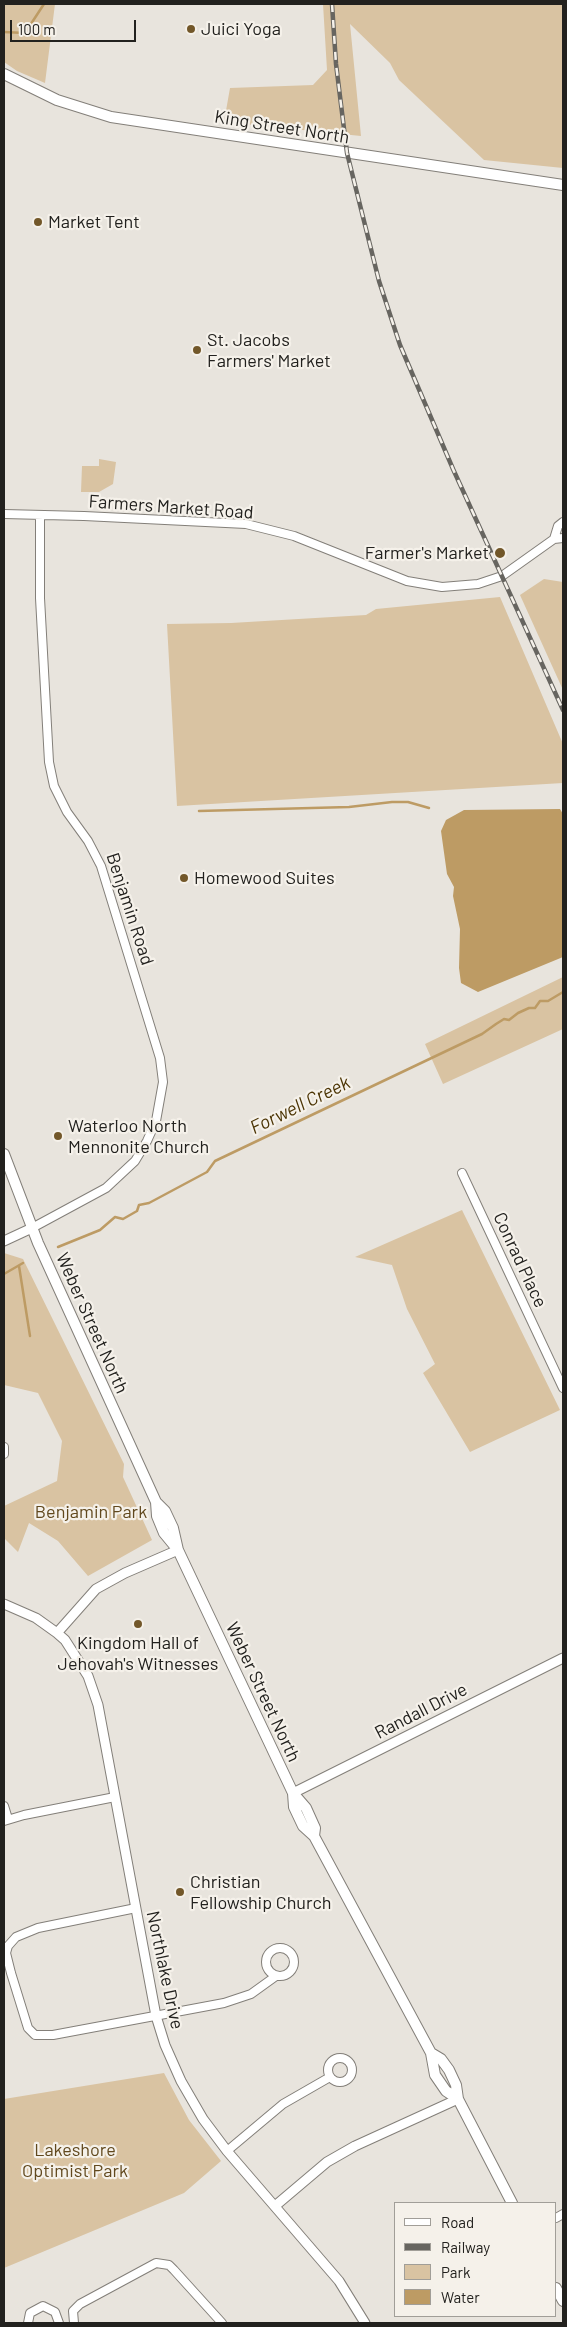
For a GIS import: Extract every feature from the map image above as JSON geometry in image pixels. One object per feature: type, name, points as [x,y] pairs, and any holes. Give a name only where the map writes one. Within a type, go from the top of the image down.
[{"type":"main road","name":"King Street North","points":[[4,74],[57,100],[111,117],[563,185]]},
{"type":"main road","name":"Weber Street North","points":[[4,1154],[32,1228],[80,1338],[156,1502],[165,1511],[173,1528],[178,1550],[293,1793],[294,1807],[303,1826],[314,1836],[432,2053],[441,2058],[449,2070],[456,2085],[458,2099],[511,2202]]},
{"type":"main road","points":[[557,2290],[563,2302]]},
{"type":"street","name":"Farmers Market Road","points":[[4,514],[191,520],[246,524],[294,536],[407,581],[442,587],[478,584],[502,576],[554,539],[563,538]]},
{"type":"street","name":"Benjamin Road","points":[[4,1241],[106,1188],[135,1162],[156,1122],[163,1082],[160,1058],[101,866],[88,841],[67,812],[54,786],[49,762],[40,598],[40,515]]},
{"type":"street","name":"Farmers Market Road","points":[[554,539],[558,526],[563,522]]},
{"type":"street","name":"Conrad Place","points":[[462,1173],[563,1388]]},
{"type":"street","points":[[4,1447],[4,1454]]},
{"type":"street","points":[[57,1633],[96,1590],[125,1573],[178,1550]]},
{"type":"street","name":"Northlake Drive","points":[[4,1604],[36,1618],[57,1633],[65,1640],[88,1676],[98,1705],[156,2016],[165,2045],[181,2082],[203,2119],[227,2151],[339,2281],[365,2323]]},
{"type":"street","name":"Randall Drive","points":[[293,1793],[563,1658]]},
{"type":"street","points":[[4,1806],[6,1820],[115,1797]]},
{"type":"street","points":[[136,1908],[38,1928],[16,1937],[8,1946],[6,1953],[28,2028],[35,2035],[53,2035],[224,2003],[251,1994],[276,1976]]},
{"type":"street","points":[[227,2151],[283,2104],[330,2077]]},
{"type":"street","points":[[275,2206],[327,2162],[355,2146],[458,2099]]},
{"type":"street","points":[[28,2323],[30,2313],[43,2306],[51,2309],[59,2321],[73,2321],[73,2311],[87,2299],[156,2263],[169,2265],[222,2323]]},
{"type":"green space","points":[[4,4],[55,4],[45,83],[17,71],[4,62]]},
{"type":"green space","points":[[323,4],[563,4],[563,168],[484,160],[399,80],[390,63],[350,24],[361,136],[224,122],[230,88],[313,85],[327,70]]},
{"type":"green space","points":[[99,459],[116,462],[113,484],[99,492],[81,492],[82,466],[99,466]]},
{"type":"green space","points":[[544,579],[563,582],[563,690],[520,595]]},
{"type":"green space","points":[[500,597],[563,744],[563,783],[177,806],[167,624],[231,623],[366,615],[376,609]]},
{"type":"green space","points":[[563,977],[563,1029],[443,1084],[425,1044]]},
{"type":"green space","points":[[462,1210],[560,1410],[470,1452],[423,1373],[435,1364],[407,1309],[392,1265],[355,1257]]},
{"type":"green space","name":"Benjamin Park","points":[[4,1253],[23,1259],[124,1464],[123,1477],[152,1540],[88,1576],[58,1541],[29,1523],[18,1552],[4,1538],[4,1506],[57,1481],[62,1441],[38,1393],[4,1385]]},
{"type":"green space","name":"Lakeshore Optimist Park","points":[[164,2073],[189,2120],[221,2161],[184,2193],[4,2268],[4,2099]]},
{"type":"water","points":[[560,809],[563,814],[563,957],[478,992],[461,983],[459,968],[460,929],[453,896],[454,887],[447,874],[441,831],[446,820],[464,810]]},
{"type":"waterway","points":[[4,32],[25,33],[44,4]]},
{"type":"waterway","points":[[199,811],[349,807],[392,802],[408,802],[429,808]]},
{"type":"waterway","name":"Forwell Creek","points":[[58,1247],[100,1230],[115,1217],[123,1219],[137,1211],[139,1205],[149,1203],[207,1172],[215,1161],[482,1034],[504,1019],[509,1020],[518,1013],[529,1008],[535,1008],[540,1001],[548,1001],[563,992]]},
{"type":"waterway","name":"Forwell Creek","points":[[4,1274],[23,1263]]},
{"type":"waterway","name":"Forwell Creek","points":[[19,1266],[30,1336]]},
{"type":"railway","points":[[332,4],[336,64],[347,153],[379,281],[400,345],[453,469],[563,710]]},
{"type":"place","name":"Juici Yoga","points":[[191,29]]},
{"type":"place","name":"Market Tent","points":[[38,222]]},
{"type":"place","name":"St. Jacobs Farmers' Market","points":[[197,350]]},
{"type":"place","name":"Farmer's Market","points":[[500,553]]},
{"type":"place","name":"Homewood Suites","points":[[184,878]]},
{"type":"place","name":"Waterloo North Mennonite Church","points":[[58,1136]]},
{"type":"place","name":"Kingdom Hall of Jehovah's Witnesses","points":[[138,1624]]},
{"type":"place","name":"Christian Fellowship Church","points":[[180,1892]]}]
